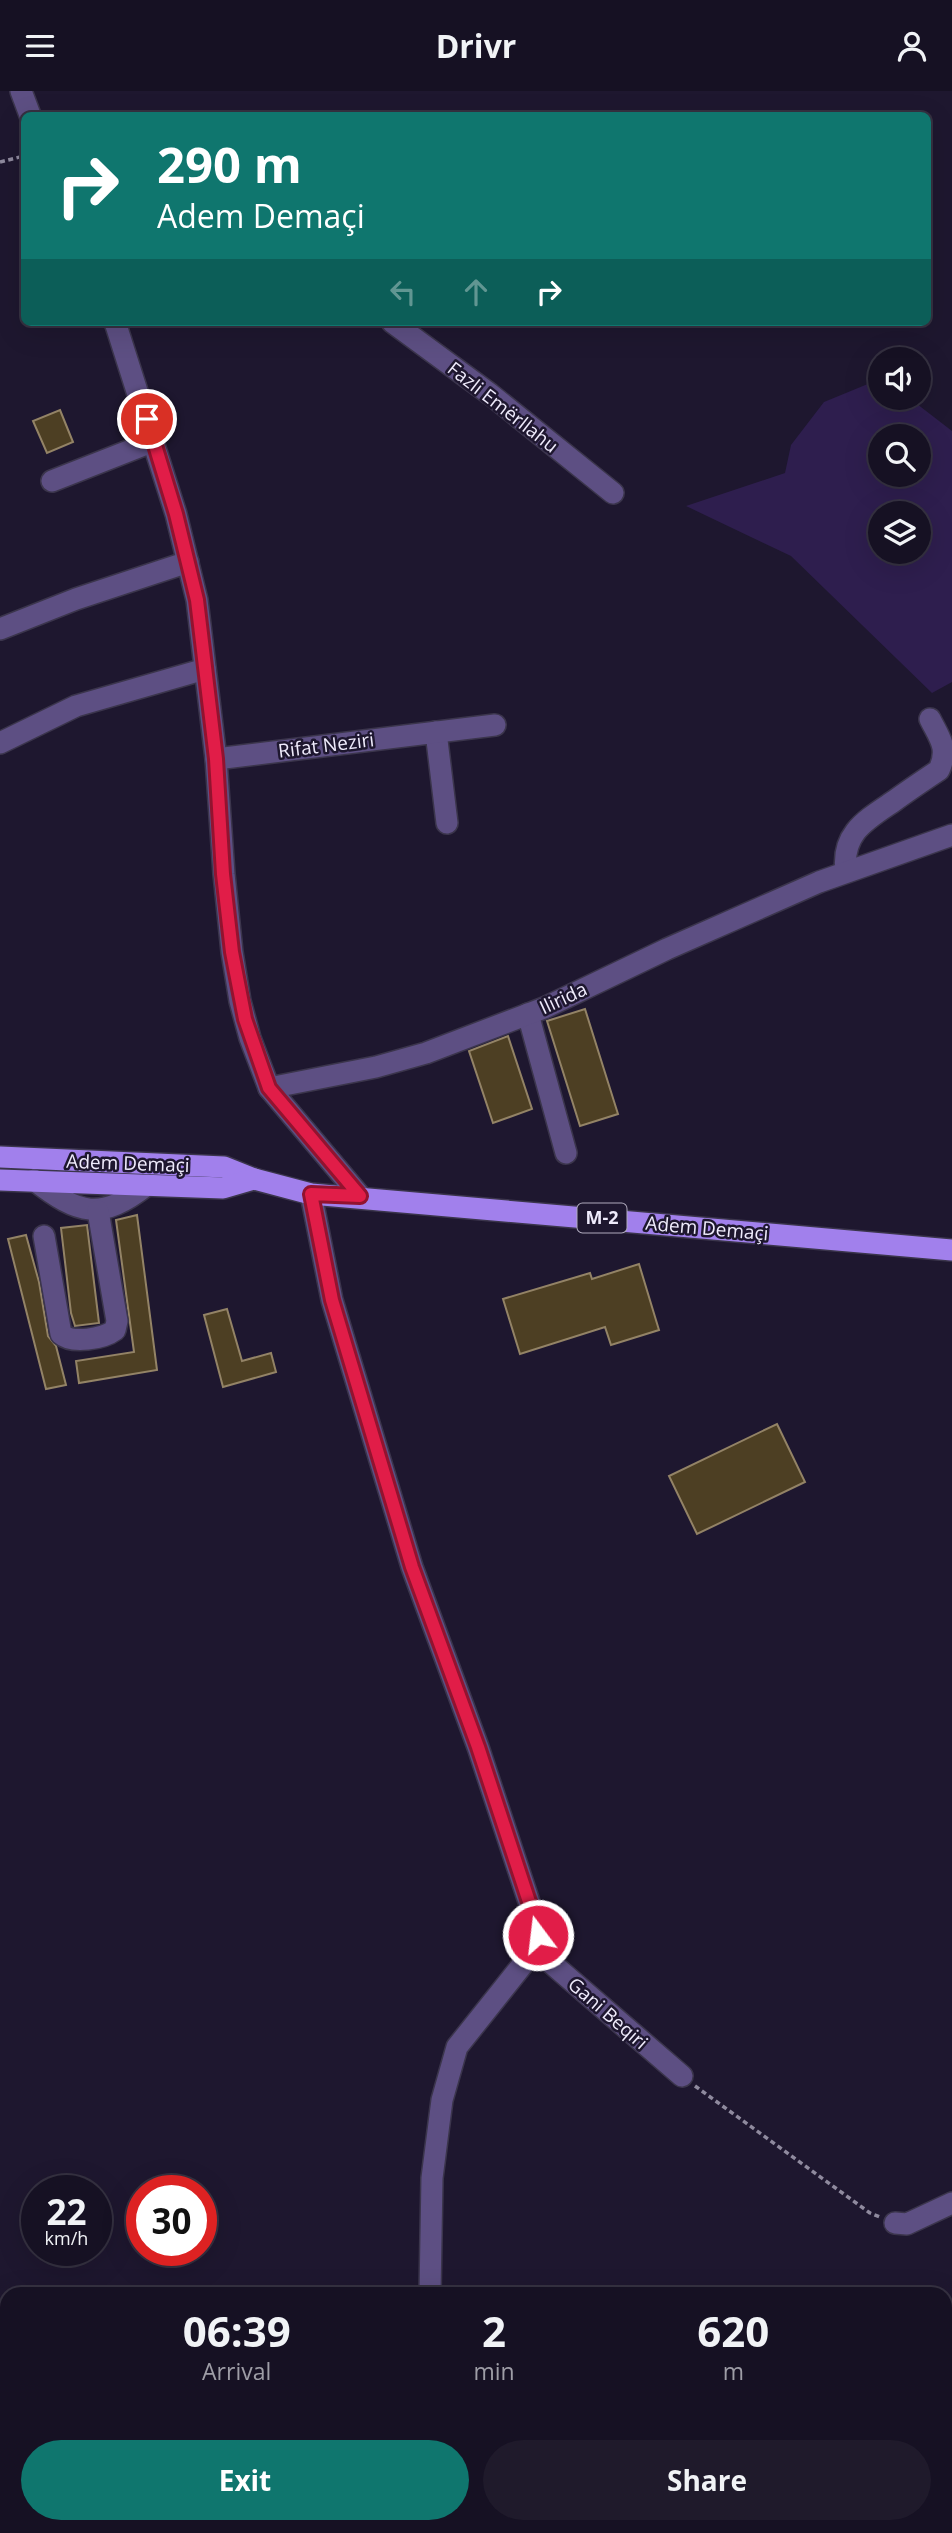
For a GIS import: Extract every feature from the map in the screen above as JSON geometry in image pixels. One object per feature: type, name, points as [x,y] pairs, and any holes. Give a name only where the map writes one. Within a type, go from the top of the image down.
[{"type":"main road","name":"Adem Demaçi","points":[[0,1157],[224,1167],[254,1179],[311,1194],[360,1196],[952,1250]]},
{"type":"main road","name":"Adem Demaçi","points":[[0,1180],[223,1188],[254,1179]]},
{"type":"street","points":[[21,91],[29,112]]},
{"type":"street","points":[[116,326],[176,514],[197,600],[216,759],[223,874],[238,989],[250,1038],[269,1088],[360,1196]]},
{"type":"street","name":"Fazli Emërllahu","points":[[397,326],[490,394],[612,493]]},
{"type":"street","points":[[52,481],[154,441]]},
{"type":"street","points":[[0,629],[76,599],[188,562]]},
{"type":"street","points":[[0,743],[76,706],[205,669]]},
{"type":"street","points":[[845,873],[844,862],[848,849],[854,834],[865,819],[939,770],[945,757],[944,749],[930,719]]},
{"type":"street","name":"Rifat Neziri","points":[[216,759],[495,725]]},
{"type":"street","points":[[436,731],[447,823]]},
{"type":"street","name":"Ilirida","points":[[269,1088],[376,1067],[426,1053],[528,1014],[667,949],[845,873],[952,835]]},
{"type":"street","points":[[528,1014],[566,1153]]},
{"type":"street","points":[[34,1180],[72,1206],[98,1210],[120,1204],[147,1185]]},
{"type":"street","points":[[311,1194],[332,1300],[412,1567],[478,1747],[538,1935],[535,1949],[457,2047],[442,2100],[432,2178],[430,2287]]},
{"type":"street","points":[[44,1236],[61,1334],[74,1340],[109,1335],[115,1330],[117,1321],[98,1210]]},
{"type":"street","name":"Gani Beqiri","points":[[535,1949],[682,2077]]},
{"type":"street","points":[[895,2223],[907,2224],[952,2203]]},
{"type":"path","points":[[0,162],[21,157]]},
{"type":"path","points":[[682,2077],[870,2213],[895,2223]]},
{"type":"shaded area","points":[[868,384],[868,410],[925,410],[952,431],[952,682],[932,693],[791,556],[686,506],[785,473],[791,445],[824,402]]},
{"type":"building","points":[[60,410],[73,442],[47,453],[33,421]]},
{"type":"building","points":[[585,1009],[618,1114],[580,1126],[547,1021]]},
{"type":"building","points":[[508,1036],[532,1109],[493,1123],[469,1051]]},
{"type":"building","points":[[137,1215],[157,1370],[79,1383],[76,1361],[134,1352],[116,1220]]},
{"type":"building","points":[[87,1225],[99,1323],[75,1326],[71,1313],[61,1228]]},
{"type":"building","points":[[26,1235],[39,1282],[48,1336],[56,1346],[66,1385],[46,1389],[8,1239]]},
{"type":"building","points":[[639,1264],[659,1330],[611,1345],[605,1327],[520,1354],[503,1299],[590,1273],[592,1279]]},
{"type":"building","points":[[227,1309],[242,1361],[271,1353],[276,1372],[223,1387],[204,1315]]},
{"type":"building","points":[[777,1424],[805,1482],[697,1534],[669,1476]]},
{"type":"route","points":[[147,419],[176,514],[197,600],[216,759],[223,874],[240,1001],[250,1038],[269,1088],[360,1196],[311,1194],[332,1300],[412,1567],[478,1747],[538,1935]]}]
